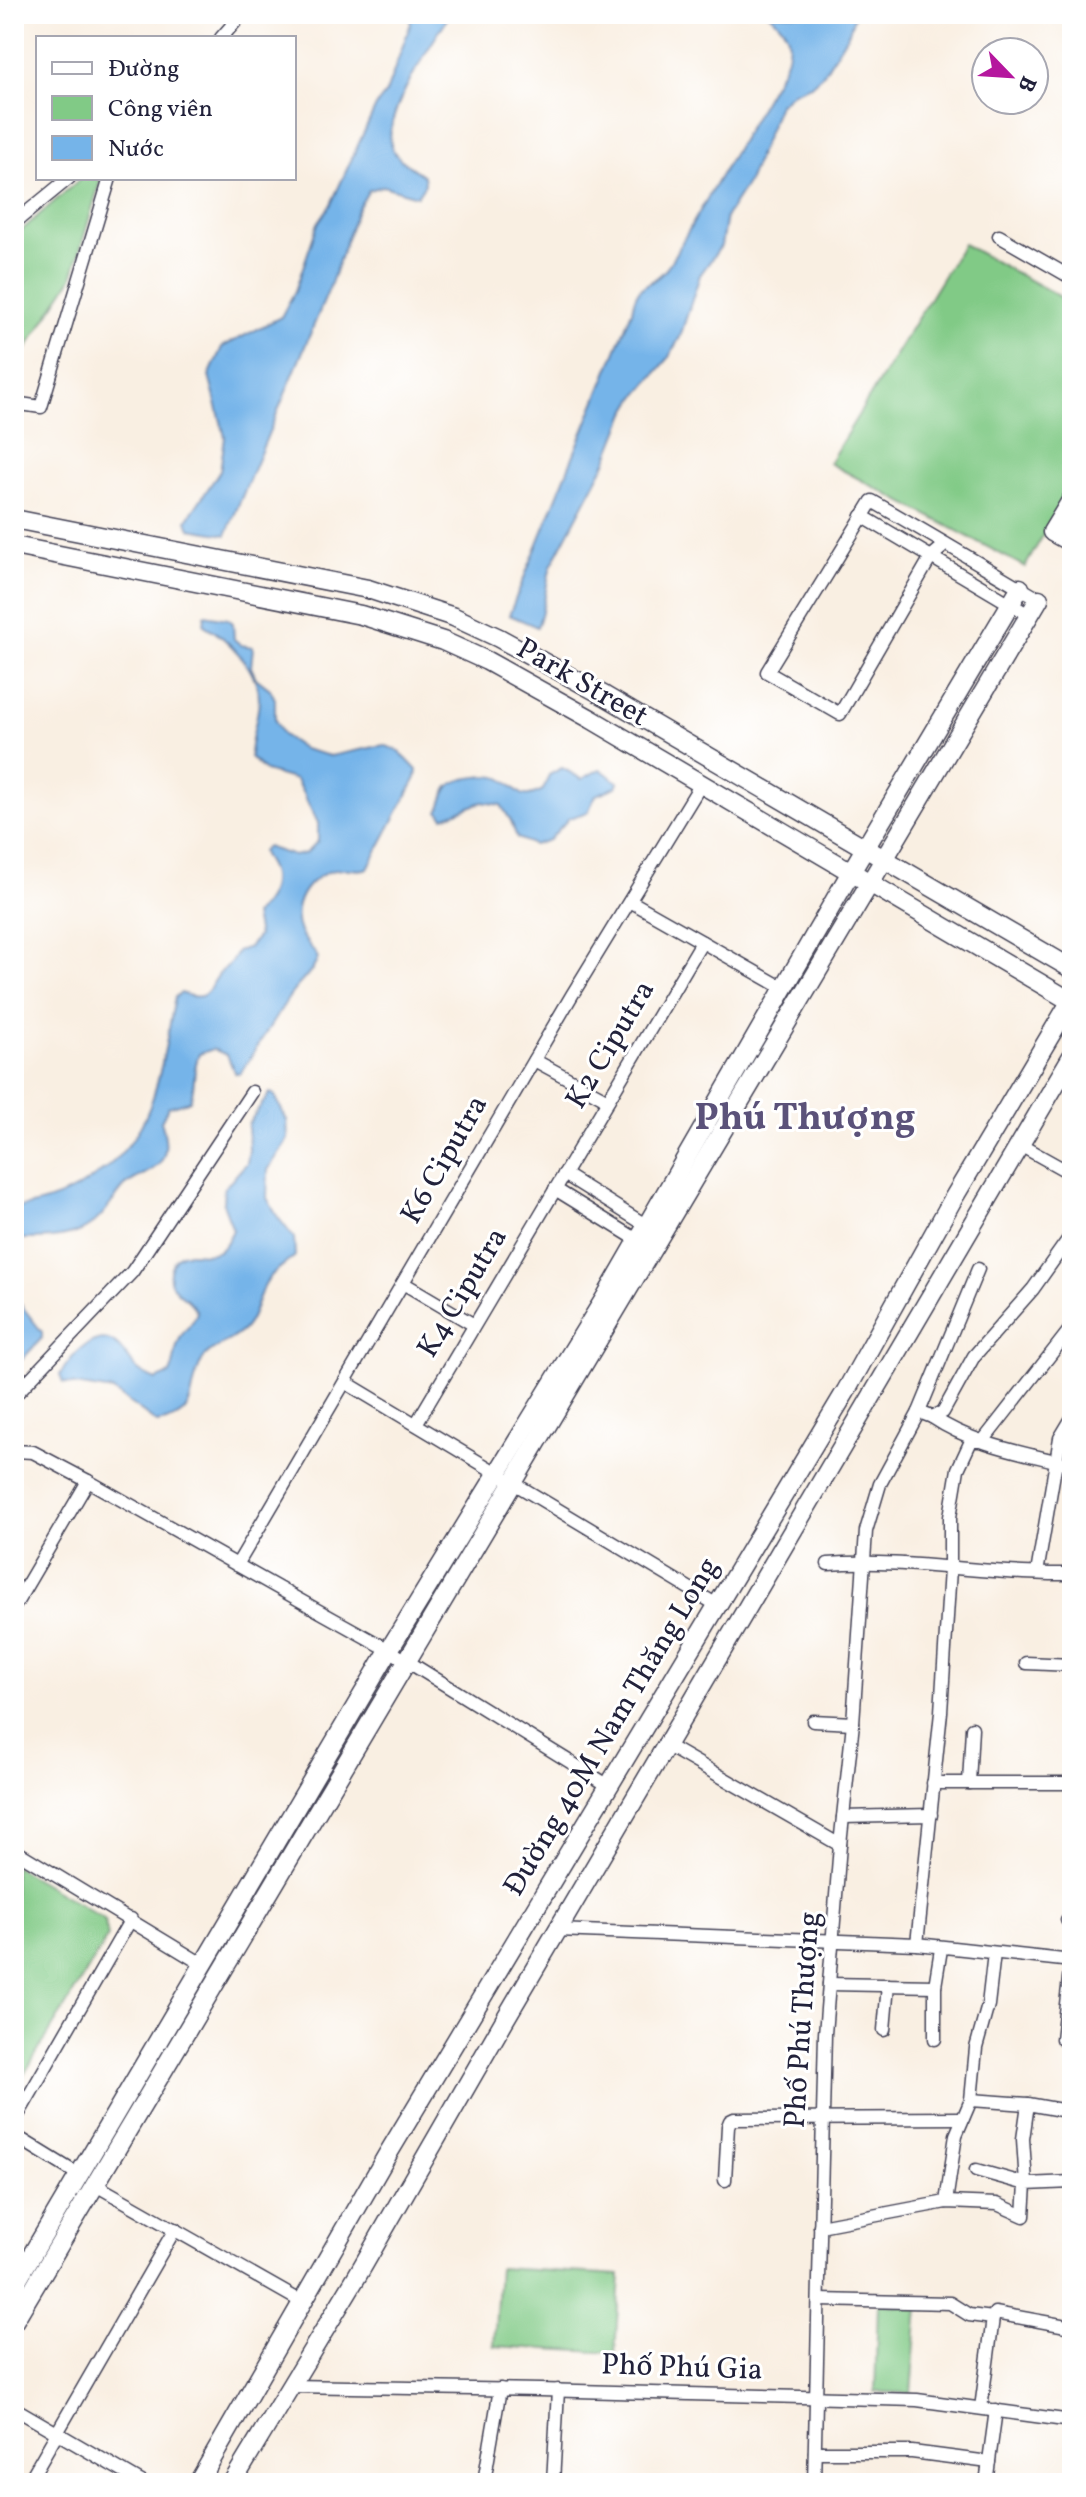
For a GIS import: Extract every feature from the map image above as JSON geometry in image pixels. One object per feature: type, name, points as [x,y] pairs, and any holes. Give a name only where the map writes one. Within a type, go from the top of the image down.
[{"type":"street","points":[[223,36],[242,14]]},
{"type":"street","points":[[14,223],[67,180]]},
{"type":"street","points":[[14,403],[41,407],[109,180]]},
{"type":"street","points":[[999,236],[1072,278]]},
{"type":"street","points":[[1072,499],[1052,532],[1072,543]]},
{"type":"street","points":[[14,2285],[87,2179],[219,1973],[406,1661],[506,1480],[650,1238],[870,883],[1039,599],[946,544],[872,501],[767,672],[840,714],[931,557],[946,544]]},
{"type":"street","points":[[862,516],[1029,615]]},
{"type":"street","name":"Park Street","points":[[14,519],[368,589],[454,617],[605,696],[1072,969]]},
{"type":"street","points":[[49,553],[55,527]]},
{"type":"street","name":"Park Street","points":[[14,546],[361,615],[405,627],[487,661],[1072,1000]]},
{"type":"street","points":[[650,1238],[851,872],[1020,588]]},
{"type":"street","name":"K6 Ciputra","points":[[237,1565],[534,1060],[701,784]]},
{"type":"street","points":[[793,838],[806,815]]},
{"type":"street","points":[[630,901],[785,989]]},
{"type":"street","name":"K2 Ciputra","points":[[555,1189],[702,942]]},
{"type":"street","name":"Đường 40M Nam Thăng Long","points":[[198,2483],[302,2302],[846,1391],[953,1199],[1072,1000]]},
{"type":"street","name":"Đường 40M Nam Thăng Long","points":[[232,2483],[357,2276],[1072,1056]]},
{"type":"street","points":[[534,1060],[608,1100]]},
{"type":"street","points":[[14,1396],[132,1272],[252,1092]]},
{"type":"street","points":[[1020,1145],[1072,1174]]},
{"type":"street","points":[[564,1174],[650,1238]]},
{"type":"street","points":[[555,1189],[650,1238]]},
{"type":"street","name":"K4 Ciputra","points":[[416,1424],[555,1189]]},
{"type":"street","points":[[932,1417],[943,1412],[974,1356],[1033,1289],[1072,1234]]},
{"type":"street","name":"Phố Phú Thượng","points":[[814,2483],[821,2117],[866,1531],[880,1484],[919,1412],[978,1269]]},
{"type":"street","points":[[403,1283],[474,1325]]},
{"type":"street","points":[[983,1441],[1072,1327]]},
{"type":"street","points":[[345,1382],[717,1605]]},
{"type":"street","points":[[919,1412],[983,1441],[1028,1456],[1072,1465]]},
{"type":"street","points":[[1037,1573],[1060,1438],[1072,1418]]},
{"type":"street","points":[[917,1944],[941,1712],[950,1517],[958,1469],[971,1441],[983,1441]]},
{"type":"street","points":[[14,1451],[33,1452],[88,1481],[389,1650],[633,1801]]},
{"type":"street","points":[[14,2321],[202,1964],[389,1650],[506,1480]]},
{"type":"street","points":[[14,1607],[88,1481]]},
{"type":"street","points":[[828,1564],[863,1562],[1072,1574]]},
{"type":"street","points":[[1026,1663],[1072,1665]]},
{"type":"street","points":[[813,1721],[853,1723]]},
{"type":"street","points":[[969,1783],[972,1728]]},
{"type":"street","points":[[666,1745],[840,1845]]},
{"type":"street","points":[[933,1783],[1072,1783]]},
{"type":"street","points":[[843,1817],[931,1815]]},
{"type":"street","points":[[14,1850],[219,1973]]},
{"type":"street","points":[[14,2122],[131,1919]]},
{"type":"street","points":[[557,1930],[917,1944],[1072,1961],[1062,2039]]},
{"type":"street","points":[[935,2039],[935,1986],[941,1949]]},
{"type":"street","points":[[946,2202],[956,2135],[971,2100],[976,2048],[988,2005],[994,1953]]},
{"type":"street","points":[[829,1984],[935,1986]]},
{"type":"street","points":[[884,2030],[888,1985]]},
{"type":"street","points":[[971,2100],[1028,2104],[1072,2112]]},
{"type":"street","points":[[820,2226],[946,2202],[997,2204],[1024,2216],[1026,2184],[1023,2139],[1028,2104]]},
{"type":"street","points":[[725,2180],[730,2121],[821,2117],[963,2118]]},
{"type":"street","points":[[14,2135],[302,2302]]},
{"type":"street","points":[[976,2170],[1026,2184],[1072,2182]]},
{"type":"street","points":[[28,2483],[175,2229]]},
{"type":"street","points":[[819,2300],[950,2303],[969,2315],[993,2318]]},
{"type":"street","points":[[981,2408],[995,2313],[1072,2327]]},
{"type":"street","name":"Phố Phú Gia","points":[[289,2386],[917,2400],[1072,2421]]},
{"type":"street","points":[[485,2476],[500,2389]]},
{"type":"street","points":[[553,2483],[558,2390]]},
{"type":"street","points":[[14,2408],[143,2483]]},
{"type":"street","points":[[986,2483],[996,2410]]},
{"type":"street","points":[[223,2440],[248,2455]]},
{"type":"street","points":[[815,2452],[912,2452],[989,2462]]},
{"type":"green space","points":[[79,180],[100,180],[72,278],[14,368],[14,237]]},
{"type":"green space","points":[[963,244],[1072,303],[1072,485],[1025,567],[829,463]]},
{"type":"green space","points":[[14,1866],[104,1919],[108,1936],[14,2091]]},
{"type":"green space","points":[[499,2268],[620,2275],[615,2353],[494,2346]]},
{"type":"green space","points":[[878,2304],[918,2307],[911,2393],[875,2392]]},
{"type":"water","points":[[408,14],[450,14],[410,80],[390,134],[394,152],[424,176],[425,184],[417,196],[383,186],[369,190],[357,210],[329,289],[226,535],[190,529],[187,520],[220,471],[225,437],[209,376],[222,347],[281,317],[295,291],[318,223],[331,204],[376,106],[386,93],[411,23]]},
{"type":"water","points":[[769,14],[855,14],[849,32],[824,73],[811,85],[793,92],[779,104],[748,182],[726,216],[721,246],[700,275],[680,337],[668,359],[626,413],[607,460],[551,566],[537,627],[509,615],[637,294],[667,268],[784,66],[788,37]]},
{"type":"water","points":[[205,615],[228,619],[233,623],[234,639],[241,645],[253,647],[251,667],[256,678],[270,689],[275,699],[275,720],[283,735],[303,749],[330,756],[384,745],[399,751],[417,770],[416,778],[368,868],[332,871],[313,881],[305,890],[297,910],[297,921],[302,935],[318,958],[240,1074],[235,1073],[227,1055],[213,1049],[199,1054],[190,1101],[168,1107],[161,1121],[165,1148],[157,1166],[124,1187],[100,1218],[81,1231],[56,1237],[14,1239],[14,1208],[57,1197],[96,1176],[128,1145],[141,1126],[158,1080],[175,997],[181,993],[198,997],[207,993],[237,951],[249,947],[258,936],[254,915],[266,901],[272,884],[271,871],[262,852],[266,847],[294,856],[306,853],[318,841],[318,823],[296,780],[265,771],[250,757],[258,689],[240,656],[223,638],[204,625]]},
{"type":"water","points":[[562,768],[582,779],[600,769],[618,782],[616,787],[596,795],[588,812],[569,818],[549,840],[534,845],[517,838],[501,805],[482,802],[444,817],[439,811],[447,789],[460,781],[499,778],[521,794],[529,795],[543,790],[549,775]]},
{"type":"water","points":[[270,1093],[274,1094],[287,1121],[288,1139],[268,1170],[267,1198],[294,1238],[295,1256],[267,1281],[247,1325],[203,1359],[187,1408],[171,1419],[157,1423],[113,1391],[63,1383],[60,1375],[70,1360],[85,1346],[102,1339],[119,1347],[137,1369],[148,1376],[156,1380],[170,1374],[181,1337],[197,1312],[172,1285],[170,1273],[173,1262],[182,1254],[216,1252],[227,1241],[233,1230],[223,1203],[224,1188],[247,1163],[248,1124]]},
{"type":"water","points":[[14,1296],[42,1332],[42,1338],[14,1368]]},
{"type":"district","name":"Phú Thượng","points":[[805,1119]]}]
